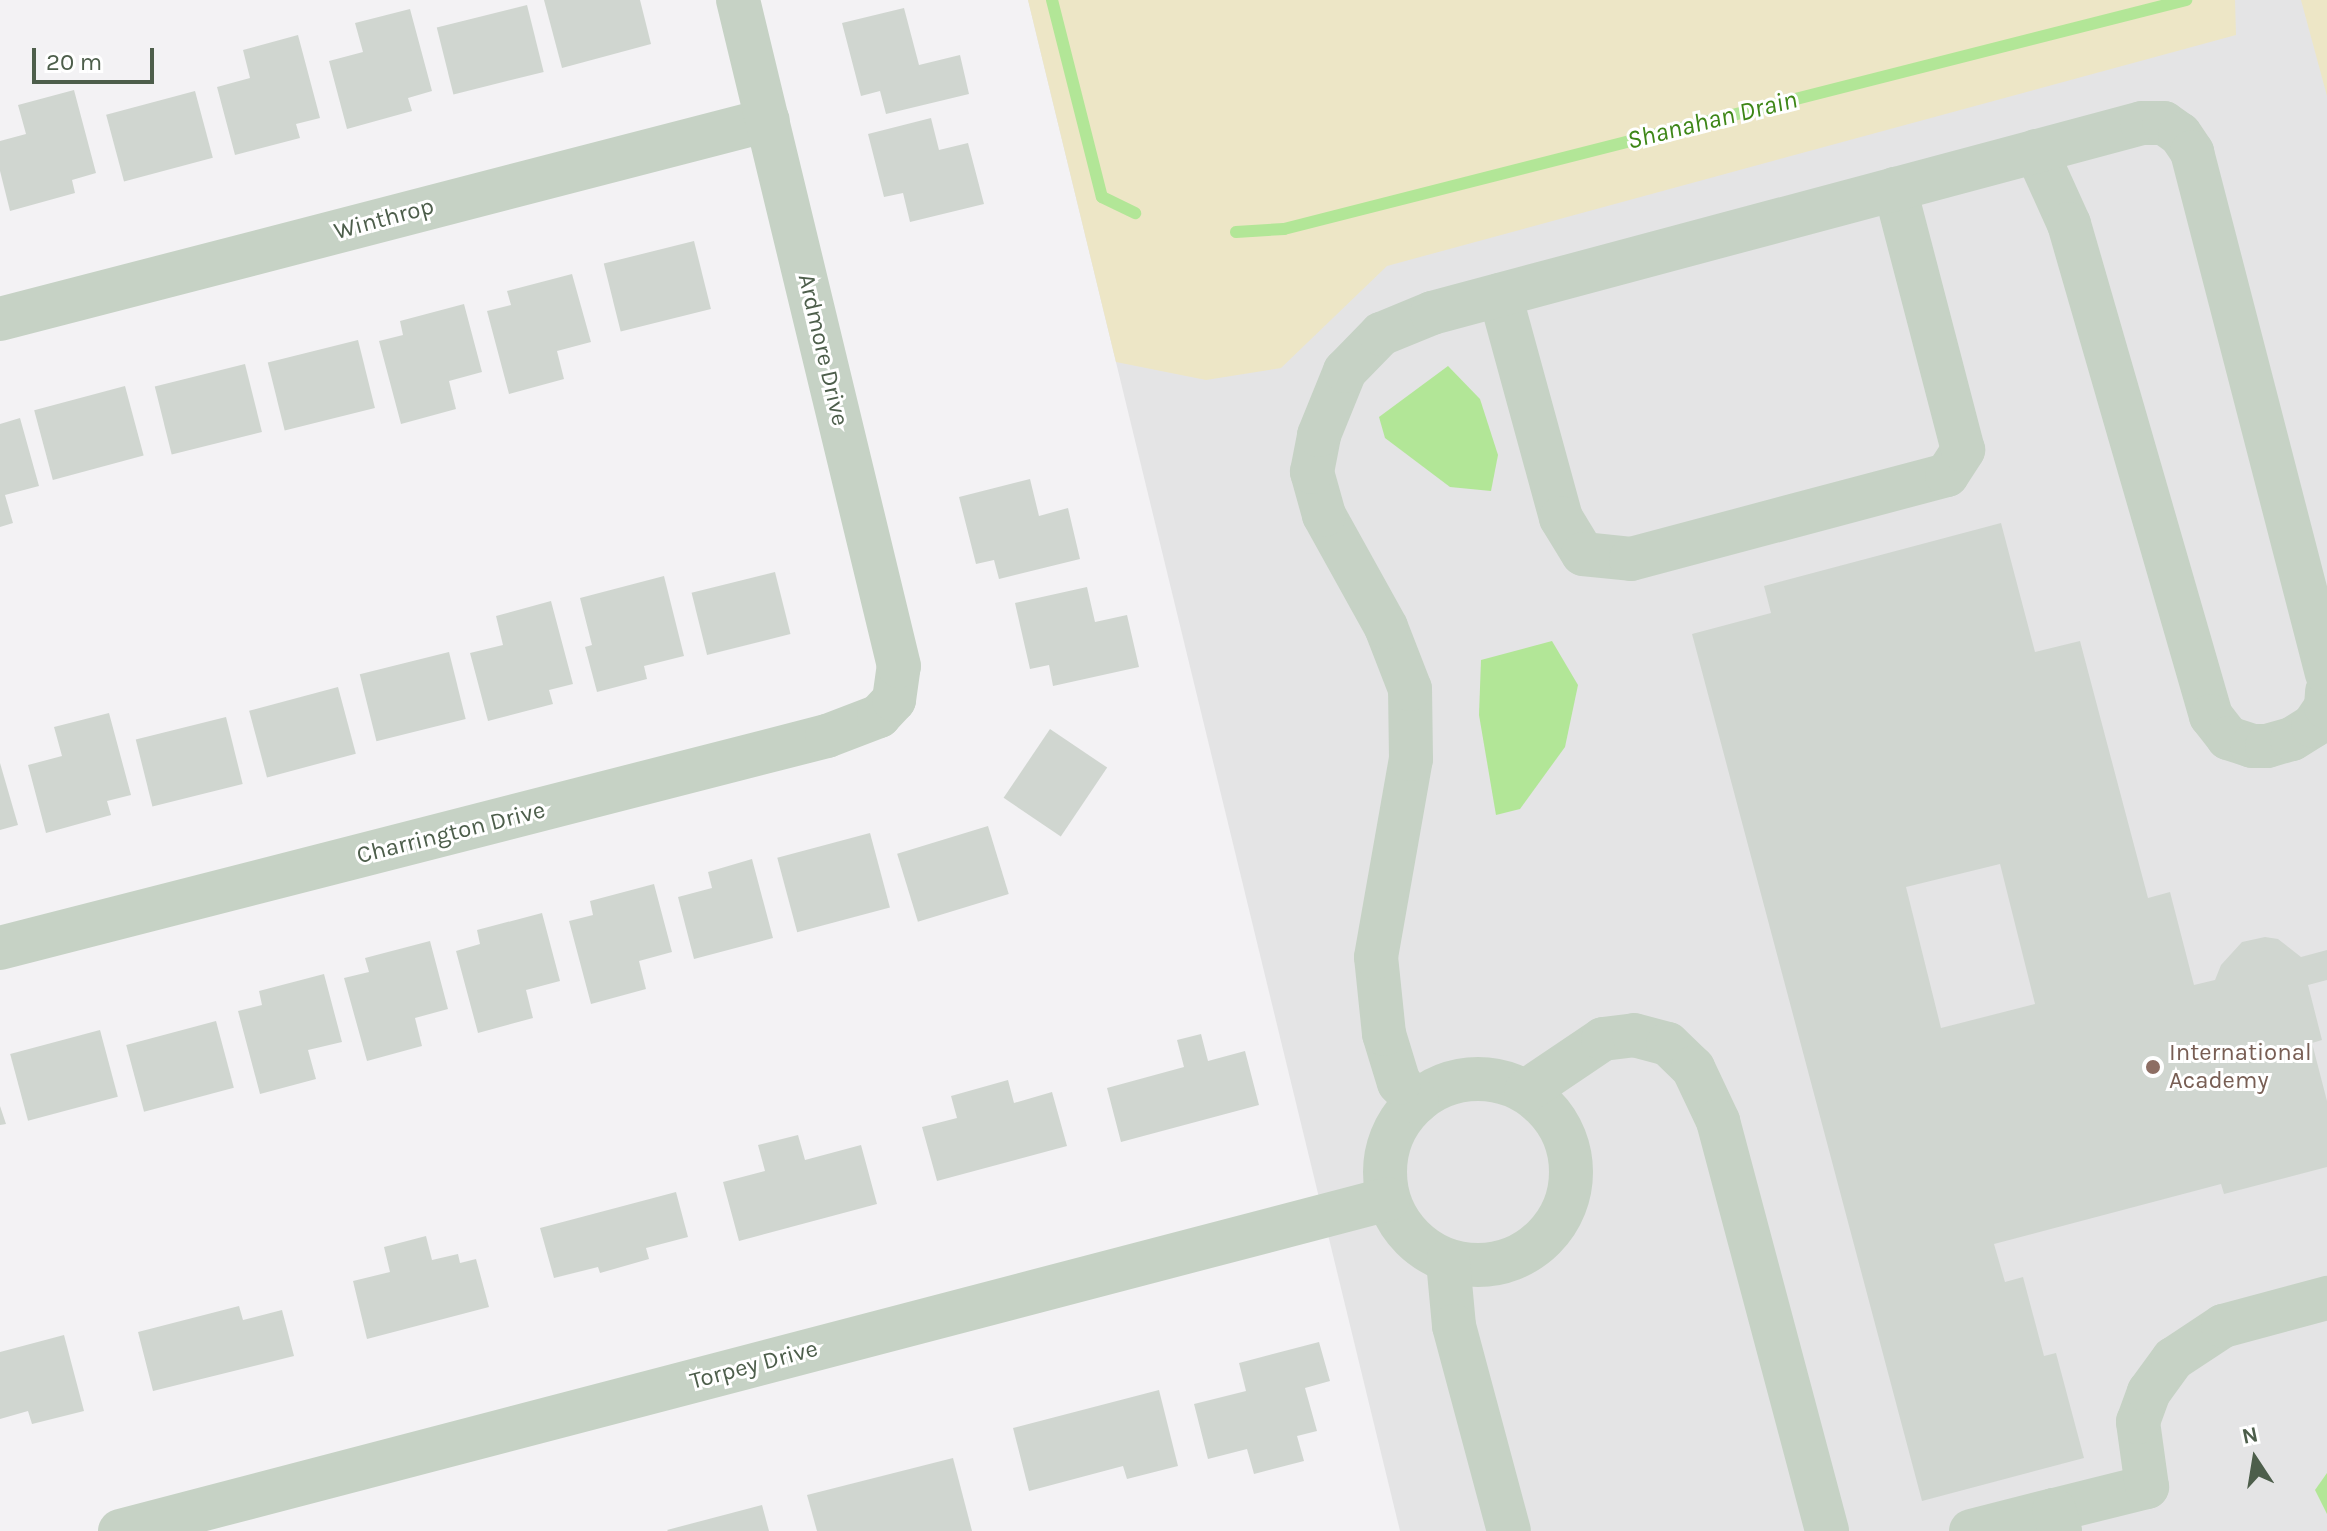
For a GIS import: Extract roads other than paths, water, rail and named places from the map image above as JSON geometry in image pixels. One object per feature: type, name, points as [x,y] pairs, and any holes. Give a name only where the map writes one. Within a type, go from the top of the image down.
[{"type":"street","name":"Ardmore Drive","points":[[738,0],[899,666],[894,700]]},
{"type":"street","name":"Winthrop","points":[[0,319],[768,120]]},
{"type":"street","points":[[1417,1102],[1399,1083],[1384,1034],[1376,957],[1411,759],[1410,689],[1386,627],[1324,515],[1312,472],[1319,435],[1345,371],[1381,334],[1432,313],[2142,123],[2164,123],[2180,134],[2192,152],[2327,674]]},
{"type":"street","points":[[2036,151],[2069,224],[2211,716],[2228,738],[2252,746],[2267,746],[2292,739],[2313,726],[2326,707],[2327,691]]},
{"type":"street","points":[[1500,295],[1561,518],[1583,554],[1631,559],[1947,475],[1963,450],[1895,189]]},
{"type":"street","name":"Charrington Drive","points":[[0,948],[827,736],[879,716],[894,700]]},
{"type":"street","points":[[1526,1091],[1603,1039],[1634,1035],[1668,1044],[1693,1068],[1718,1121],[1827,1531]]},
{"type":"street","points":[[1464,1079],[1496,1079],[1526,1091],[1551,1112],[1567,1140],[1573,1171],[1568,1201],[1554,1227],[1533,1248],[1507,1261],[1477,1265],[1448,1261],[1421,1247],[1401,1226],[1388,1199],[1384,1167],[1391,1136],[1417,1102],[1434,1089],[1464,1079]]},
{"type":"street","name":"Torpey Drive","points":[[120,1531],[1388,1199]]},
{"type":"street","points":[[1448,1261],[1454,1326],[1509,1531]]},
{"type":"street","points":[[1971,1531],[2057,1520],[2147,1487],[2138,1422],[2149,1392],[2173,1359],[2223,1326],[2327,1298]]},
{"type":"waterway","name":"Shanahan Drain","points":[[1052,0],[1102,197],[1135,213]]},
{"type":"waterway","name":"Shanahan Drain","points":[[1236,232],[1284,229],[2186,0]]},
{"type":"place","name":"International Academy","points":[[2153,1067]]}]
